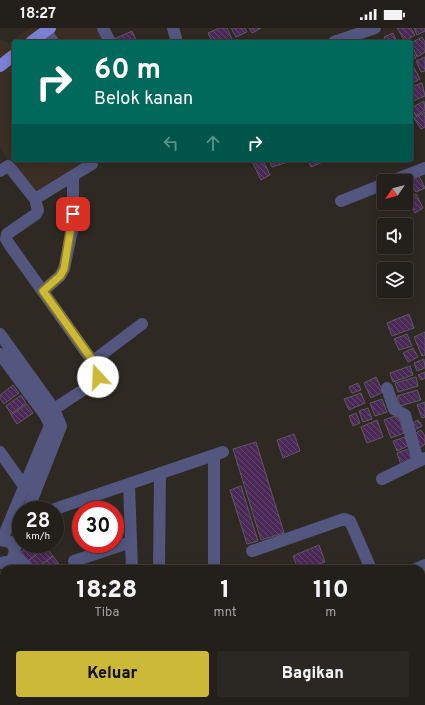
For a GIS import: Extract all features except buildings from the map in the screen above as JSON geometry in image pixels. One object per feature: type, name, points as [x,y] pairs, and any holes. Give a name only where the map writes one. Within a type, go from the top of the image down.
[{"type":"main road","points":[[34,40],[48,30]]},
{"type":"main road","points":[[0,66],[12,57]]},
{"type":"street","points":[[104,28],[109,40]]},
{"type":"street","points":[[173,28],[176,40]]},
{"type":"street","points":[[340,40],[375,28]]},
{"type":"street","points":[[48,30],[52,40]]},
{"type":"street","points":[[35,200],[92,164]]},
{"type":"street","points":[[0,171],[8,166],[11,169],[35,200],[38,210],[36,214],[7,234],[6,239],[98,369],[98,377],[83,390],[49,412]]},
{"type":"street","points":[[410,174],[425,168]]},
{"type":"street","points":[[43,291],[60,276],[64,269],[73,226],[73,176]]},
{"type":"street","points":[[341,202],[377,187]]},
{"type":"street","points":[[93,361],[142,324]]},
{"type":"street","points":[[0,334],[49,412],[50,425],[1,540],[10,542],[12,559],[22,565]]},
{"type":"street","points":[[0,354],[61,426],[32,501]]},
{"type":"street","points":[[382,479],[422,459],[405,415],[394,409],[387,388]]},
{"type":"street","points":[[0,452],[24,486]]},
{"type":"street","points":[[64,506],[218,453],[214,565]]},
{"type":"street","points":[[159,565],[160,473]]},
{"type":"street","points":[[129,484],[132,565]]},
{"type":"street","points":[[252,550],[344,519],[350,521],[369,565]]},
{"type":"street","points":[[74,561],[131,542]]},
{"type":"shaded area","points":[[30,28],[100,28],[105,40],[13,40]]},
{"type":"shaded area","points":[[0,39],[9,43],[12,41],[12,162],[92,162],[76,167],[27,196],[0,146]]},
{"type":"route","points":[[73,214],[73,226],[64,269],[60,276],[43,291],[93,361],[98,369],[98,377]]}]
